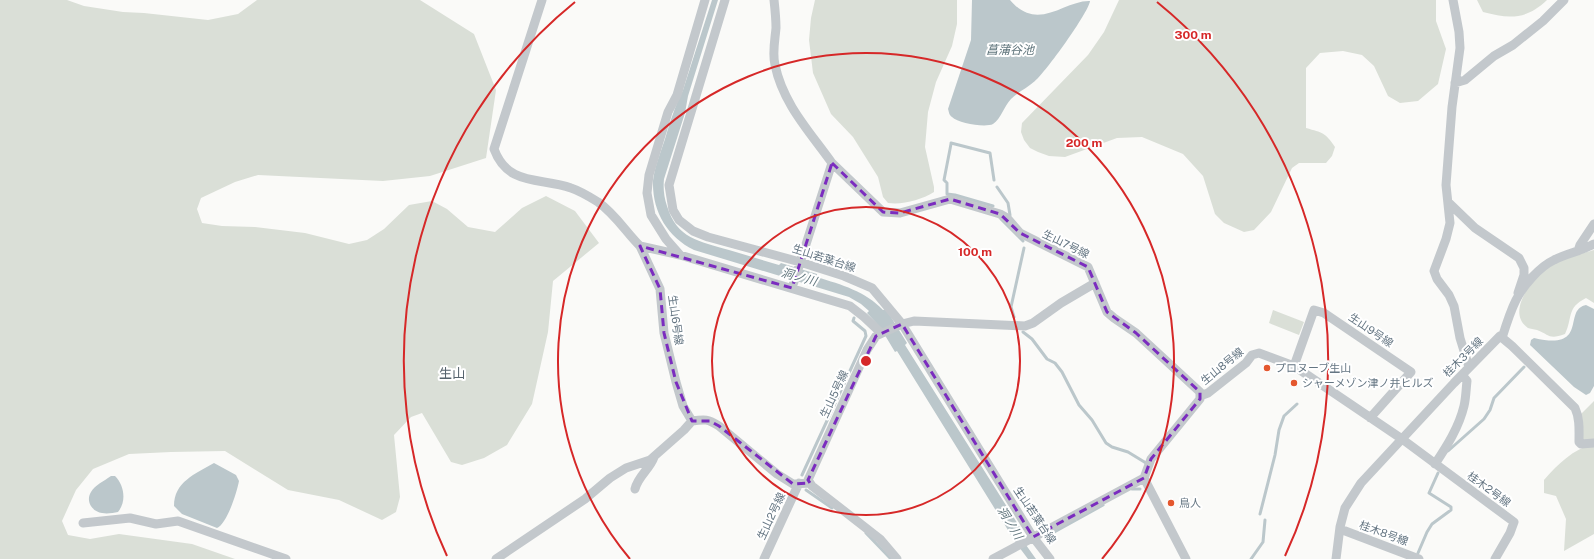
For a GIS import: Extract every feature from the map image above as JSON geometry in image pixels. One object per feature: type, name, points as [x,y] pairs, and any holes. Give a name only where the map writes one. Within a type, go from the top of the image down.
[{"type":"street","name":"生山6号線","points":[[542,0],[494,149],[498,160],[516,176],[533,182],[571,188],[598,202],[619,221],[629,235],[640,246],[660,289],[664,333],[683,406],[692,421]]},
{"type":"street","points":[[680,255],[666,239],[651,215],[647,193],[649,174],[668,112],[676,95],[705,0]]},
{"type":"street","name":"生山若葉台線","points":[[725,0],[669,185],[673,210],[680,220],[693,231],[708,237],[800,262],[844,276],[872,288],[902,324],[1033,537],[1050,559]]},
{"type":"street","name":"生山7号線","points":[[774,0],[776,28],[773,53],[774,64],[782,89],[810,135],[832,164],[882,212],[900,213],[950,199],[1000,214],[1007,218],[1020,233],[1088,267],[1107,312],[1136,332],[1200,392],[1200,396]]},
{"type":"street","points":[[1453,0],[1459,32],[1460,48],[1448,148],[1446,185],[1450,223],[1446,239],[1434,271],[1437,279],[1449,295],[1454,306],[1460,338],[1469,367]]},
{"type":"street","points":[[1455,83],[1464,80],[1494,56],[1513,45],[1543,21],[1564,0]]},
{"type":"street","points":[[792,288],[832,164]]},
{"type":"street","points":[[1448,202],[1474,228],[1519,258],[1524,268],[1524,275],[1519,289],[1518,298]]},
{"type":"street","points":[[1578,251],[1580,245],[1594,224]]},
{"type":"street","points":[[1594,244],[1588,248],[1553,260],[1527,284],[1518,298],[1502,338],[1575,408],[1578,414],[1579,442],[1581,444],[1594,443]]},
{"type":"street","points":[[640,246],[680,255],[850,306],[881,333]]},
{"type":"street","name":"生山5号線","points":[[810,483],[808,480],[812,470],[876,336],[902,324],[914,321],[1026,326],[1033,323],[1080,290],[1095,283]]},
{"type":"street","name":"生山9号線","points":[[1294,366],[1314,310],[1324,313],[1411,372],[1370,418]]},
{"type":"street","name":"桂木3号線","points":[[1336,559],[1340,529],[1345,508],[1361,483],[1469,367],[1500,336],[1502,338]]},
{"type":"street","name":"生山8号線","points":[[1200,396],[1208,393],[1246,363],[1252,356],[1259,354],[1294,366],[1402,439]]},
{"type":"street","points":[[1435,464],[1448,444],[1459,422],[1467,381],[1462,375]]},
{"type":"street","points":[[993,559],[1144,478],[1151,459],[1200,399],[1200,396]]},
{"type":"street","points":[[496,559],[585,499],[610,478],[626,468],[645,462],[654,457],[692,421],[703,419],[710,420],[719,426],[777,474],[793,484],[810,483],[880,538],[897,559]]},
{"type":"street","name":"桂木2号線","points":[[1402,439],[1514,522],[1510,534],[1495,559]]},
{"type":"street","points":[[634,489],[636,482],[652,464],[654,457]]},
{"type":"street","points":[[1144,478],[1186,559]]},
{"type":"street","name":"生山2号線","points":[[764,559],[799,483]]},
{"type":"street","points":[[83,523],[130,518],[156,524],[178,521],[286,559]]},
{"type":"street","name":"桂木8号線","points":[[1340,529],[1419,559]]},
{"type":"highlighted area","points":[[832,163],[883,212],[900,213],[950,199],[1000,214],[1020,233],[1088,267],[1107,312],[1136,333],[1200,392],[1200,399],[1151,459],[1144,478],[1033,537],[902,324],[876,336],[808,480],[810,483],[793,484],[719,426],[710,421],[692,421],[676,382],[664,333],[660,289],[640,246],[792,288]]},
{"type":"shaded area","points":[[0,0],[67,0],[84,6],[123,12],[208,20],[238,14],[257,0],[420,0],[474,34],[496,90],[486,158],[430,176],[383,181],[258,175],[235,182],[201,198],[197,209],[202,223],[305,233],[349,244],[367,240],[384,229],[409,205],[432,201],[447,209],[468,227],[495,232],[522,208],[546,196],[575,211],[599,243],[553,281],[548,332],[532,404],[507,445],[484,458],[462,465],[451,462],[422,413],[411,417],[394,435],[400,497],[396,512],[382,520],[339,500],[288,490],[225,451],[129,454],[93,469],[76,490],[62,521],[68,535],[90,539],[119,534],[192,544],[235,559],[0,559]]},
{"type":"shaded area","points":[[815,0],[957,0],[957,24],[952,46],[936,82],[928,112],[925,147],[934,192],[912,201],[888,203],[883,197],[878,177],[853,137],[831,114],[813,73],[809,40],[811,18]]},
{"type":"shaded area","points":[[1119,0],[1436,0],[1436,21],[1446,49],[1438,84],[1418,101],[1400,103],[1388,96],[1374,66],[1362,55],[1343,51],[1320,53],[1306,68],[1306,128],[1320,132],[1329,138],[1335,147],[1332,156],[1326,163],[1299,163],[1292,168],[1271,212],[1254,230],[1244,232],[1224,223],[1215,214],[1203,176],[1183,154],[1142,137],[1117,138],[1065,157],[1049,156],[1030,148],[1024,140],[1021,132],[1022,123],[1088,55],[1104,32]]},
{"type":"shaded area","points":[[1477,0],[1547,0],[1532,11],[1509,17],[1483,12]]},
{"type":"shaded area","points":[[1594,250],[1594,303],[1586,298],[1575,306],[1565,334],[1560,336],[1553,337],[1528,328],[1522,321],[1519,313],[1520,305],[1535,278],[1552,264],[1563,259]]},
{"type":"shaded area","points":[[1273,310],[1304,322],[1299,335],[1269,323]]},
{"type":"shaded area","points":[[1594,401],[1594,442],[1582,442],[1581,414]]},
{"type":"shaded area","points":[[1594,444],[1594,534],[1564,551],[1566,519],[1556,496],[1544,493],[1544,480],[1566,458],[1579,449]]},
{"type":"water","name":"洞ノ川","points":[[712,0],[718,0],[664,179],[664,196],[671,217],[683,232],[699,241],[779,265],[781,263],[817,274],[817,277],[861,293],[876,303],[883,310],[886,309],[907,343],[905,345],[1026,537],[1026,545],[1036,559],[1028,559],[1016,543],[897,351],[895,352],[880,327],[867,313],[869,311],[849,297],[694,250],[684,245],[676,238],[663,222],[658,213],[653,192],[655,171]]},
{"type":"water","name":"菖蒲谷池","points":[[972,0],[1010,0],[1020,9],[1031,14],[1041,15],[1080,2],[1090,1],[1075,29],[1048,67],[1035,81],[1011,99],[996,122],[989,125],[978,125],[960,121],[951,116],[948,109],[971,40]]},
{"type":"water","points":[[1586,305],[1594,309],[1594,386],[1590,393],[1586,395],[1574,387],[1530,345],[1531,340],[1534,338],[1551,341],[1562,339],[1569,335],[1579,308]]},
{"type":"water","points":[[214,463],[236,475],[239,481],[234,500],[228,514],[221,525],[217,528],[182,514],[174,506],[175,498],[182,485],[193,475]]},
{"type":"water","points":[[111,476],[115,476],[121,484],[123,503],[121,508],[118,512],[104,513],[96,511],[89,503],[89,496],[95,487]]},
{"type":"waterway","points":[[951,143],[990,153],[994,180]]},
{"type":"waterway","points":[[951,144],[944,180],[947,183],[947,194],[993,206]]},
{"type":"waterway","points":[[997,187],[1008,203],[1010,215]]},
{"type":"waterway","points":[[1001,219],[1023,241]]},
{"type":"waterway","points":[[1014,317],[1011,307],[1024,248]]},
{"type":"waterway","points":[[802,475],[866,336],[865,331],[853,321],[854,318]]},
{"type":"waterway","points":[[1023,332],[1032,339],[1047,359],[1055,363],[1062,372],[1079,405],[1092,420],[1106,443],[1112,447],[1128,452],[1146,463]]},
{"type":"waterway","points":[[1448,451],[1484,419],[1490,410],[1494,398],[1524,367]]},
{"type":"waterway","points":[[1260,514],[1275,455],[1279,430],[1284,416],[1297,404]]},
{"type":"waterway","points":[[1418,553],[1432,524],[1451,510],[1451,507],[1429,493],[1438,473]]},
{"type":"waterway","points":[[1132,489],[1140,489]]},
{"type":"waterway","points":[[806,490],[832,508]]},
{"type":"waterway","points":[[1047,536],[1103,505]]},
{"type":"waterway","points":[[1251,559],[1263,542],[1265,520]]},
{"type":"waterway","points":[[866,533],[891,559]]},
{"type":"place","name":"プロヌーブ生山","points":[[1267,368]]},
{"type":"place","name":"シャーメゾン津ノ井ヒルズ","points":[[1294,383]]},
{"type":"place","name":"鳥人","points":[[1171,503]]},
{"type":"district","name":"生山","points":[[452,373]]}]
